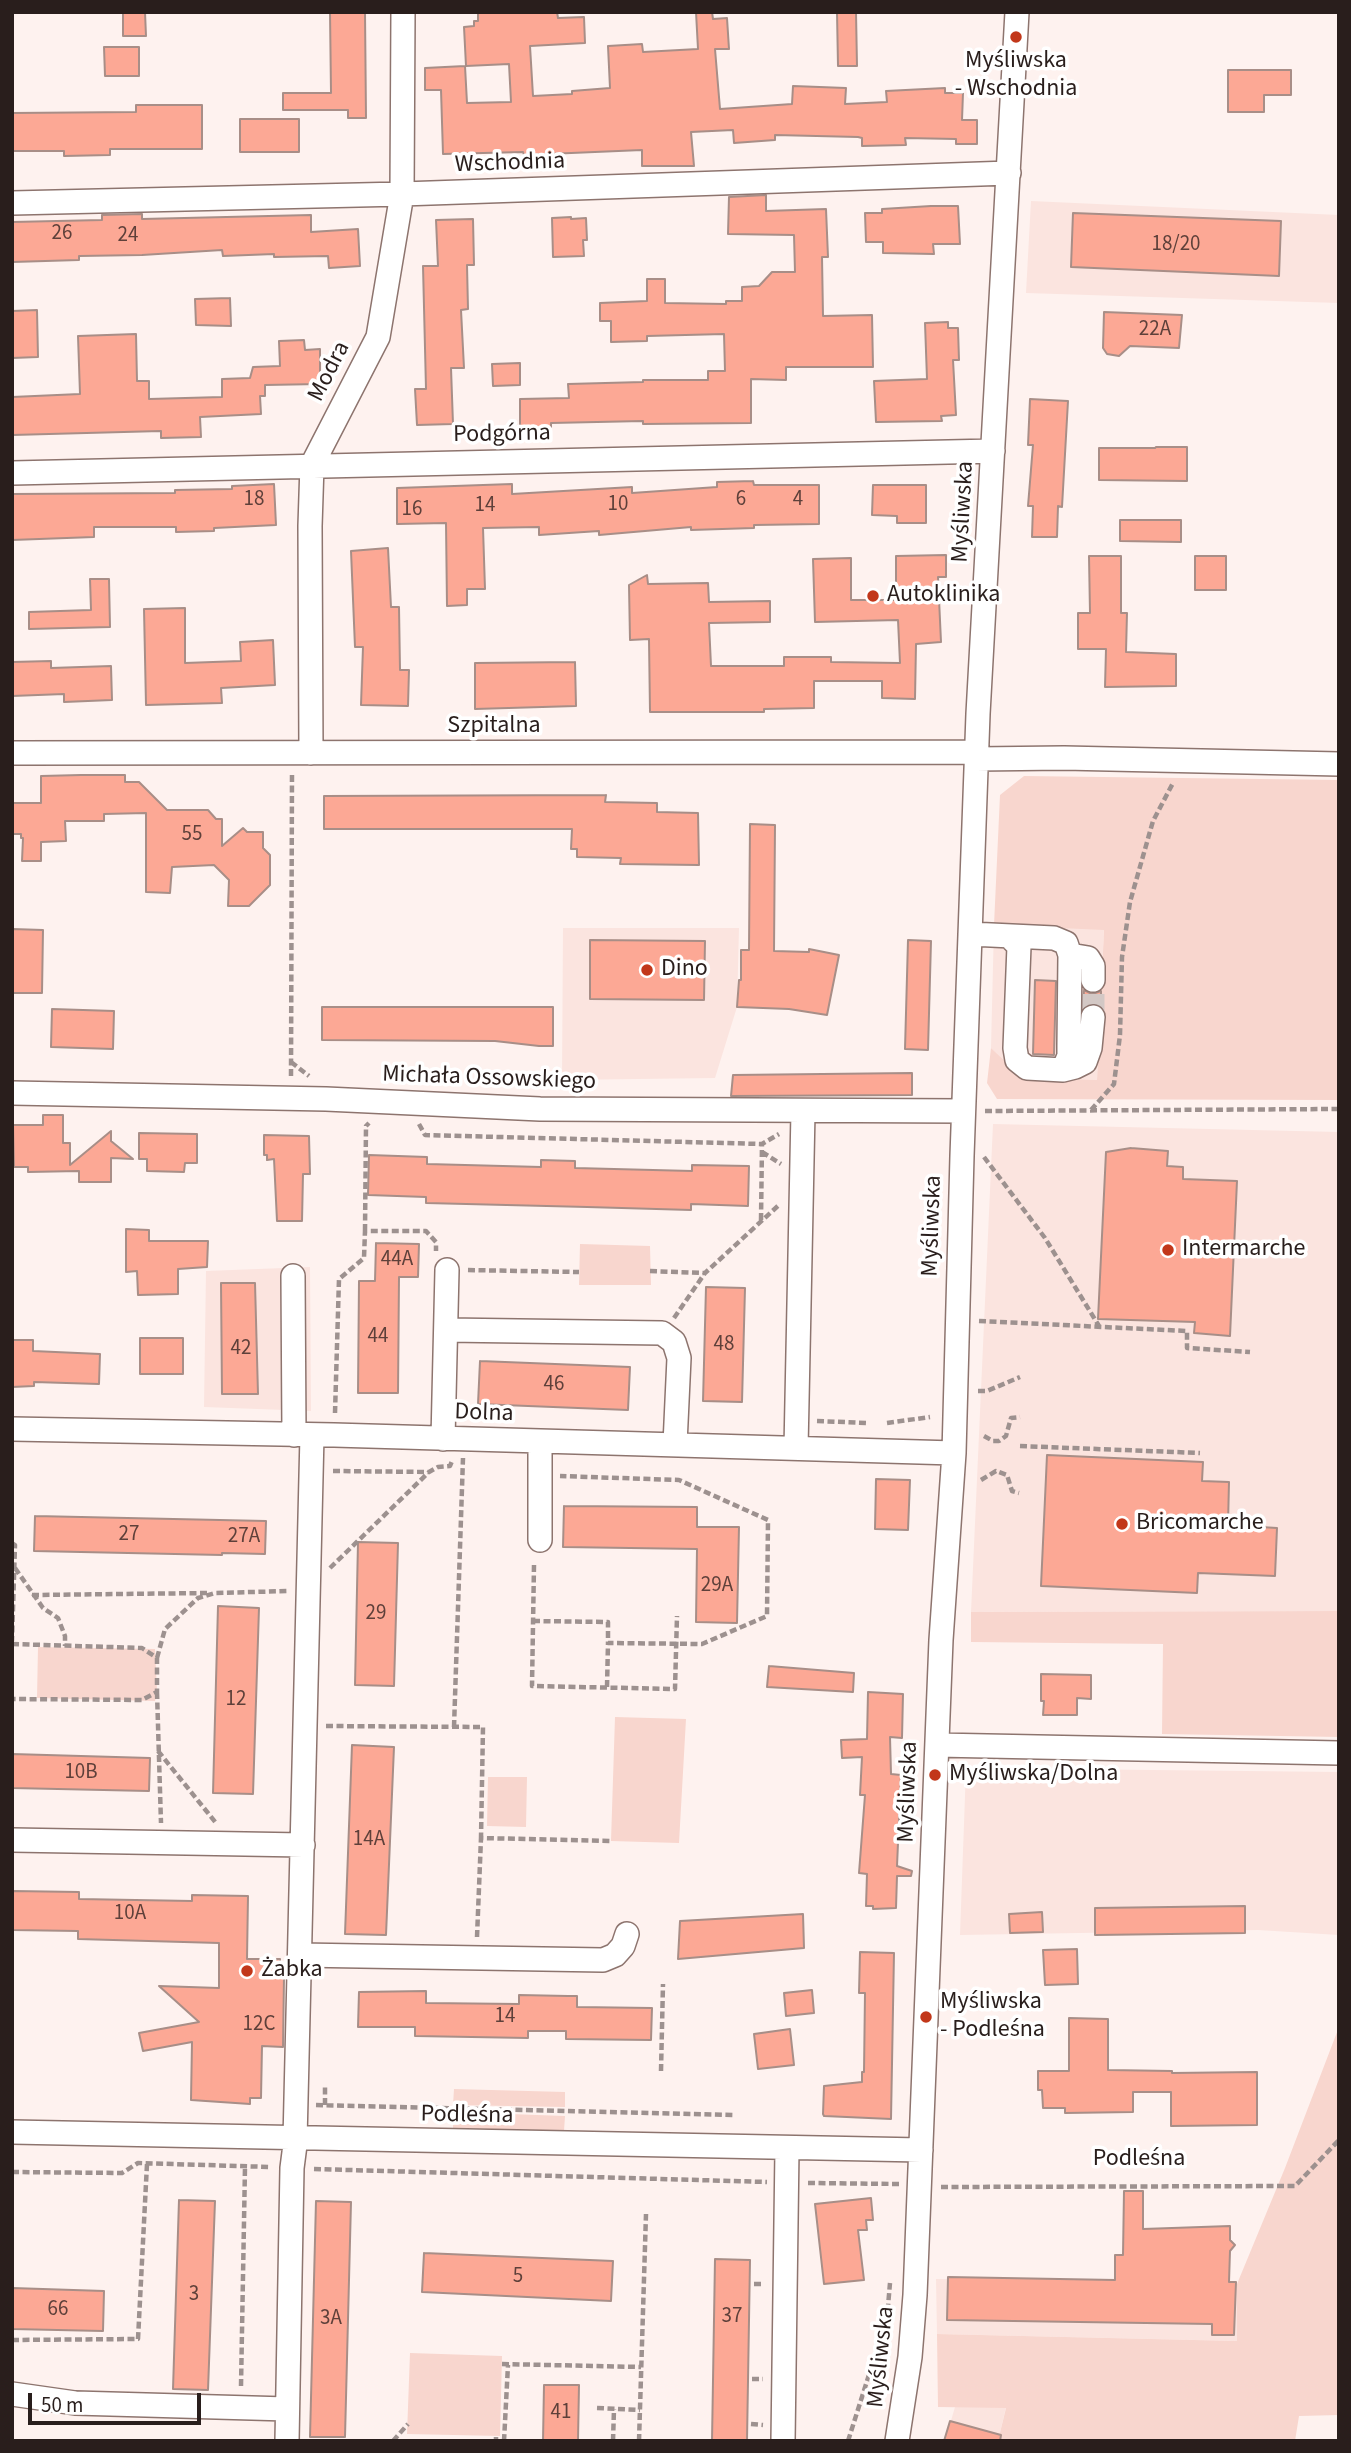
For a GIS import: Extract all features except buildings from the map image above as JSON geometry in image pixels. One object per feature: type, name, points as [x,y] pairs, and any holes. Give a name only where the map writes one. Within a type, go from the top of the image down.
[{"type":"street","name":"Modra","points":[[302,760],[312,465],[378,337],[402,194],[403,12]]},
{"type":"street","name":"Myśliwska","points":[[897,2441],[910,2357],[909,2192],[921,2151],[937,1745],[954,1453],[976,755],[1017,12]]},
{"type":"street","name":"Wschodnia","points":[[12,203],[402,194],[1009,173]]},
{"type":"street","name":"Podgórna","points":[[12,472],[993,451]]},
{"type":"street","name":"Szpitalna","points":[[12,753],[302,760],[976,755],[1339,764]]},
{"type":"street","points":[[970,934],[1054,938],[1066,943],[1070,955],[1069,1056],[1063,1070]]},
{"type":"street","points":[[1010,937],[1019,946],[1015,1048],[1017,1060],[1027,1068],[1063,1070],[1085,1062],[1090,1048],[1093,1017]]},
{"type":"street","points":[[1070,955],[1088,958],[1093,966],[1094,980]]},
{"type":"street","name":"Michała Ossowskiego","points":[[12,1093],[326,1099],[795,1120],[963,1111]]},
{"type":"street","points":[[795,1120],[801,1182],[796,1448]]},
{"type":"street","points":[[447,1270],[447,1330],[462,1448]]},
{"type":"street","points":[[287,2441],[292,2168],[306,1726],[316,1583],[293,1276]]},
{"type":"street","points":[[447,1330],[662,1333],[674,1342],[678,1358],[675,1444]]},
{"type":"street","name":"Dolna","points":[[12,1429],[303,1435],[462,1448],[540,1442],[954,1453]]},
{"type":"street","points":[[540,1442],[540,1540]]},
{"type":"street","points":[[937,1745],[1339,1752]]},
{"type":"street","points":[[12,1840],[303,1845]]},
{"type":"street","points":[[300,1955],[603,1960],[615,1955],[623,1946],[627,1934]]},
{"type":"street","name":"Podleśna","points":[[12,2132],[921,2151]]},
{"type":"street","points":[[783,2441],[787,2149]]},
{"type":"street","points":[[12,2394],[75,2403],[287,2409]]},
{"type":"path","points":[[290,1076],[302,760]]},
{"type":"path","points":[[1091,1111],[1114,1084],[1120,1035],[1122,957],[1130,902],[1153,821],[1184,761]]},
{"type":"path","points":[[963,1111],[1339,1109]]},
{"type":"path","points":[[334,1424],[339,1279],[364,1258],[366,1126],[373,1119]]},
{"type":"path","points":[[416,1120],[425,1135],[762,1144],[795,1120]]},
{"type":"path","points":[[761,1221],[762,1144]]},
{"type":"path","points":[[983,1157],[1045,1238],[1099,1327]]},
{"type":"path","points":[[662,1333],[705,1273],[801,1182]]},
{"type":"path","points":[[365,1231],[426,1231],[436,1242],[436,1269],[579,1272]]},
{"type":"path","points":[[650,1271],[705,1273]]},
{"type":"path","points":[[978,1321],[1187,1331],[1187,1348],[1250,1352]]},
{"type":"path","points":[[976,1391],[987,1391],[1020,1377]]},
{"type":"path","points":[[887,1423],[930,1417]]},
{"type":"path","points":[[984,1436],[999,1441],[1006,1436],[1012,1419],[1020,1417]]},
{"type":"path","points":[[806,1421],[868,1423]]},
{"type":"path","points":[[1020,1446],[1200,1453]]},
{"type":"path","points":[[32,1595],[215,1593],[316,1583],[429,1472],[438,1467],[450,1466],[462,1448]]},
{"type":"path","points":[[454,1727],[462,1448]]},
{"type":"path","points":[[324,1471],[429,1472]]},
{"type":"path","points":[[675,1480],[680,1471]]},
{"type":"path","points":[[981,1480],[996,1471],[1007,1475],[1012,1490],[1019,1493]]},
{"type":"path","points":[[540,1475],[675,1480],[768,1520],[767,1616],[702,1644],[608,1643]]},
{"type":"path","points":[[12,1543],[15,1545],[12,1643],[142,1648],[157,1658]]},
{"type":"path","points":[[534,1565],[532,1686],[675,1689],[677,1616]]},
{"type":"path","points":[[14,1567],[43,1608],[58,1618],[65,1636],[65,1646]]},
{"type":"path","points":[[162,1842],[157,1658],[165,1629],[198,1598],[215,1593]]},
{"type":"path","points":[[533,1620],[608,1622],[607,1688]]},
{"type":"path","points":[[12,1699],[142,1700],[157,1692]]},
{"type":"path","points":[[306,1726],[483,1727],[477,1959]]},
{"type":"path","points":[[158,1750],[232,1843]]},
{"type":"path","points":[[481,1839],[611,1840]]},
{"type":"path","points":[[661,2071],[663,1984]]},
{"type":"path","points":[[325,2086],[325,2105]]},
{"type":"path","points":[[307,2105],[736,2115]]},
{"type":"path","name":"Podleśna","points":[[909,2192],[1295,2186],[1339,2140]]},
{"type":"path","points":[[12,2172],[122,2173],[138,2163],[787,2183],[900,2184],[909,2192]]},
{"type":"path","points":[[12,2340],[138,2339],[147,2164]]},
{"type":"path","points":[[240,2409],[245,2167]]},
{"type":"path","points":[[639,2441],[646,2214]]},
{"type":"path","points":[[848,2441],[887,2318],[891,2278]]},
{"type":"path","points":[[504,2441],[505,2365],[641,2367]]},
{"type":"path","points":[[597,2409],[640,2410]]},
{"type":"path","points":[[613,2441],[614,2409]]},
{"type":"path","points":[[393,2441],[408,2424]]},
{"type":"shaded area","points":[[1031,201],[1339,215],[1339,303],[1026,293]]},
{"type":"shaded area","points":[[1024,776],[1339,780],[1339,1100],[997,1099],[987,1083],[991,1048],[1022,1077],[1097,1080],[1104,930],[994,925],[1000,795]]},
{"type":"shaded area","points":[[994,925],[1104,929],[1097,1080],[1022,1077],[991,1048]]},
{"type":"shaded area","points":[[563,928],[739,928],[737,1007],[715,1078],[562,1080]]},
{"type":"shaded area","points":[[993,1124],[1339,1132],[1339,1611],[971,1612]]},
{"type":"shaded area","points":[[580,1244],[650,1246],[651,1285],[579,1285]]},
{"type":"shaded area","points":[[310,1267],[311,1411],[204,1407],[206,1271]]},
{"type":"shaded area","points":[[1339,1611],[1339,1737],[1162,1734],[1163,1644],[971,1642],[971,1612]]},
{"type":"shaded area","points":[[38,1647],[155,1649],[155,1701],[37,1698]]},
{"type":"shaded area","points":[[615,1717],[686,1719],[679,1843],[611,1841]]},
{"type":"shaded area","points":[[966,1768],[1339,1772],[1339,1935],[1258,1930],[960,1935]]},
{"type":"shaded area","points":[[488,1777],[527,1777],[526,1827],[487,1826]]},
{"type":"shaded area","points":[[1339,2027],[1339,2415],[1299,2416],[1295,2441],[998,2441],[1006,2408],[938,2407],[937,2334],[1237,2341],[1237,2284]]},
{"type":"shaded area","points":[[454,2089],[565,2092],[565,2107],[453,2105]]},
{"type":"shaded area","points":[[453,2112],[565,2116],[564,2131],[453,2128]]},
{"type":"shaded area","points":[[936,2279],[1237,2284],[1237,2341],[937,2334]]},
{"type":"shaded area","points":[[410,2353],[502,2356],[500,2436],[407,2434]]},
{"type":"shaded area","points":[[955,2407],[1006,2407],[998,2441],[945,2441]]},
{"type":"tunnel","points":[[1093,980],[1093,1017]]},
{"type":"place","name":"Myśliwska - Wschodnia","points":[[1016,37]]},
{"type":"place","name":"Autoklinika","points":[[873,596]]},
{"type":"place","name":"Dino","points":[[647,970]]},
{"type":"place","name":"Intermarche","points":[[1168,1250]]},
{"type":"place","name":"Bricomarche","points":[[1122,1524]]},
{"type":"place","name":"Myśliwska/Dolna","points":[[935,1775]]},
{"type":"place","name":"Żabka","points":[[247,1971]]},
{"type":"place","name":"Myśliwska - Podleśna","points":[[926,2017]]}]
